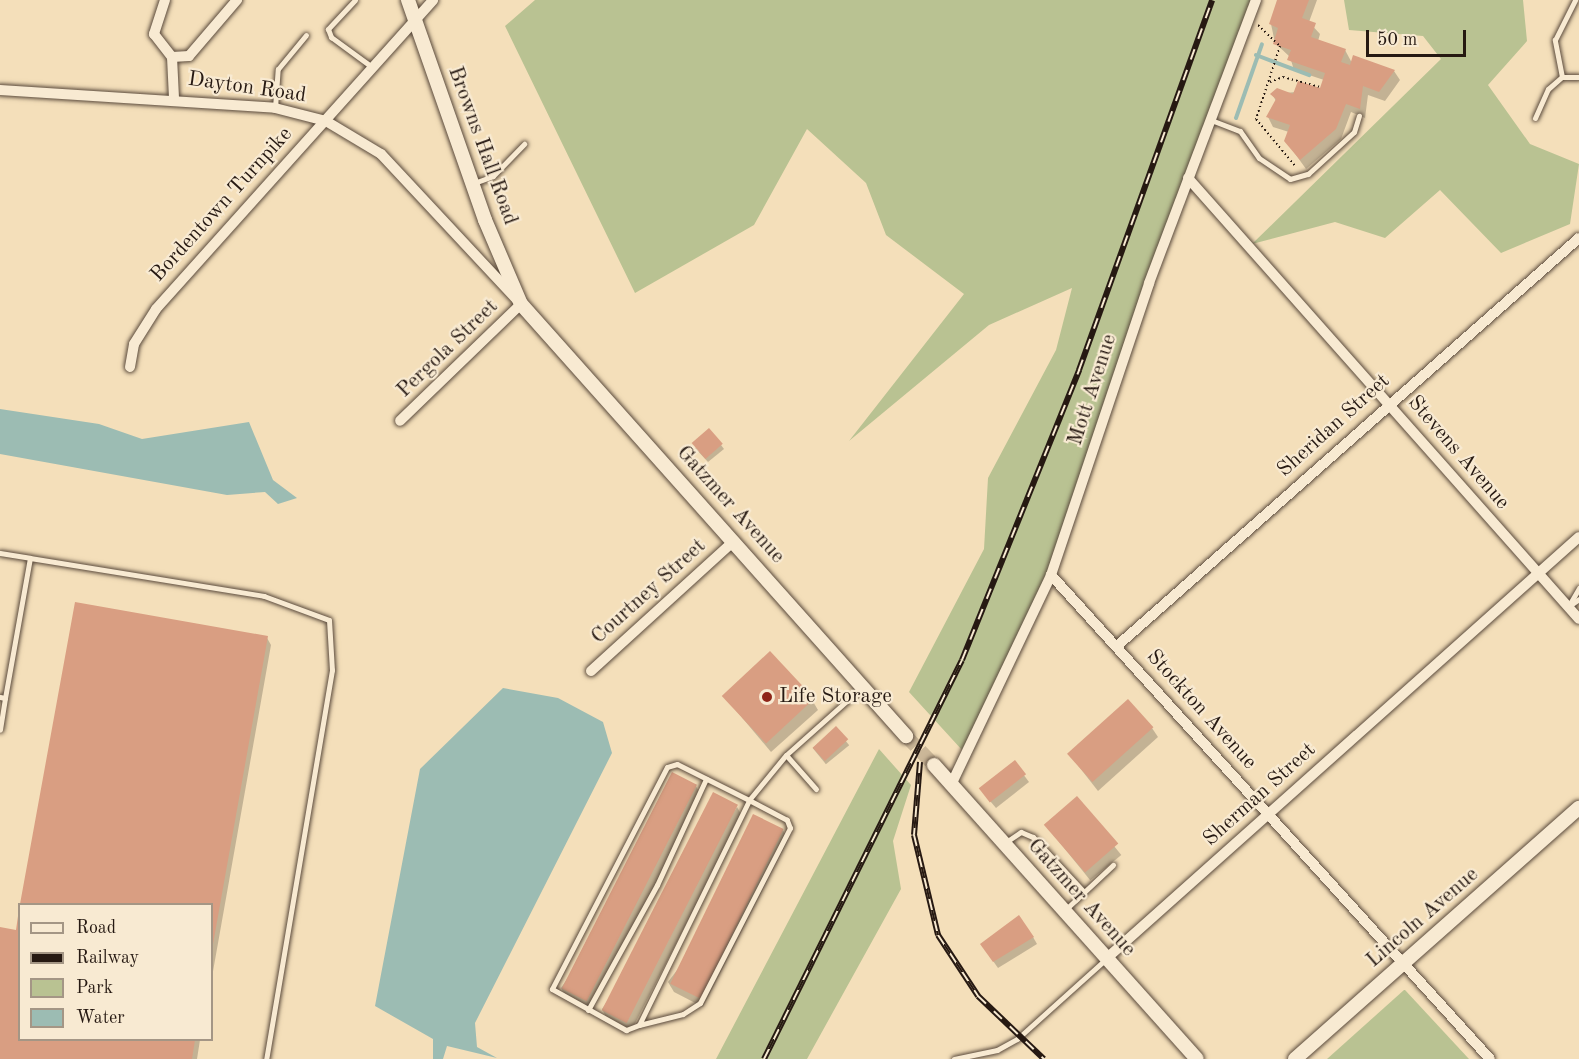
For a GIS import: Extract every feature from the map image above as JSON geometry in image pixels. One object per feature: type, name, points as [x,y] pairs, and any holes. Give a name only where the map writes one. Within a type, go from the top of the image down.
[{"type":"street","points":[[165,0],[154,34],[172,57],[174,98]]},
{"type":"street","points":[[172,57],[189,56],[237,0]]},
{"type":"street","name":"Browns Hall Road","points":[[408,0],[473,184],[521,304]]},
{"type":"street","name":"Bordentown Turnpike","points":[[130,367],[134,344],[156,309],[434,0]]},
{"type":"street","name":"Mott Avenue","points":[[951,786],[1051,575],[1188,178],[1256,0]]},
{"type":"street","name":"Dayton Road","points":[[0,90],[174,98],[275,108],[326,121],[381,154],[521,304]]},
{"type":"street","name":"Stevens Avenue","points":[[1188,178],[1579,619]]},
{"type":"street","name":"Sheridan Street","points":[[1117,646],[1579,238]]},
{"type":"street","name":"Pergola Street","points":[[400,421],[521,304]]},
{"type":"street","name":"Gatzmer Avenue","points":[[521,304],[906,736]]},
{"type":"street","name":"Sherman Street","points":[[1107,958],[1579,537]]},
{"type":"street","name":"Courtney Street","points":[[591,671],[734,541]]},
{"type":"street","name":"Stockton Avenue","points":[[1051,575],[1490,1059]]},
{"type":"street","name":"Gatzmer Avenue","points":[[934,765],[1197,1059]]},
{"type":"street","name":"Lincoln Avenue","points":[[1295,1059],[1579,808]]},
{"type":"lane","points":[[355,0],[328,28],[331,37],[372,67]]},
{"type":"lane","points":[[1562,76],[1555,40],[1575,0]]},
{"type":"lane","points":[[275,108],[278,69],[306,35]]},
{"type":"lane","points":[[1535,118],[1548,89],[1562,76],[1579,77]]},
{"type":"lane","points":[[1211,120],[1240,131],[1259,158],[1290,179],[1308,174],[1354,132],[1359,116]]},
{"type":"lane","points":[[473,184],[493,176],[524,144]]},
{"type":"lane","points":[[0,553],[264,596],[329,620],[332,670],[266,1059]]},
{"type":"lane","points":[[0,730],[3,697],[30,558]]},
{"type":"lane","points":[[1568,607],[1579,588]]},
{"type":"lane","points":[[1568,607],[1579,599]]},
{"type":"lane","points":[[639,1025],[749,800],[786,755],[863,686]]},
{"type":"lane","points":[[786,755],[816,789]]},
{"type":"lane","points":[[677,765],[706,779],[787,820],[790,828],[700,1003],[683,1014],[626,1030],[552,989],[667,767],[677,765]]},
{"type":"lane","points":[[588,1010],[657,885],[706,779]]},
{"type":"lane","points":[[1004,843],[1021,832],[1033,837],[1084,892]]},
{"type":"lane","points":[[1065,910],[1113,865]]},
{"type":"lane","name":"Sherman Street","points":[[954,1059],[997,1050],[1017,1038],[1107,958]]},
{"type":"path","points":[[1249,22],[1275,38],[1277,56],[1256,119],[1296,167]]},
{"type":"path","points":[[1268,84],[1283,77],[1321,87]]},
{"type":"green space","points":[[535,0],[1253,0],[1048,577],[962,750],[909,692],[984,549],[988,478],[1056,350],[1072,288],[989,325],[849,441],[964,294],[886,235],[866,183],[807,129],[754,225],[635,293],[505,26]]},
{"type":"green space","points":[[1344,0],[1523,0],[1527,41],[1488,85],[1530,144],[1579,164],[1570,224],[1501,253],[1440,190],[1385,238],[1335,222],[1252,244],[1441,59],[1423,36],[1349,30]]},
{"type":"green space","points":[[879,749],[911,785],[893,841],[901,889],[807,1059],[716,1059]]},
{"type":"green space","points":[[1404,990],[1469,1059],[1327,1059]]},
{"type":"water","points":[[0,409],[99,424],[142,439],[249,422],[273,480],[297,498],[278,504],[265,492],[227,495],[0,454]]},
{"type":"water","points":[[503,688],[558,698],[603,722],[612,753],[475,1023],[477,1047],[497,1058],[447,1046],[443,1059],[433,1059],[433,1039],[375,1006],[420,769]]},
{"type":"building","points":[[1277,0],[1309,0],[1302,18],[1316,23],[1311,37],[1346,49],[1341,62],[1350,65],[1353,55],[1395,70],[1379,92],[1363,86],[1360,109],[1346,104],[1336,129],[1300,160],[1284,141],[1290,125],[1266,117],[1276,99],[1270,94],[1277,88],[1293,94],[1298,81],[1320,88],[1325,73],[1287,60],[1291,50],[1273,44],[1278,28],[1269,24]]},
{"type":"building","points":[[709,428],[723,444],[705,459],[692,443]]},
{"type":"building","points":[[75,602],[268,636],[213,944],[213,903],[20,903]]},
{"type":"building","name":"Life Storage","points":[[770,651],[814,699],[766,744],[722,696]]},
{"type":"building","points":[[1128,699],[1153,727],[1092,782],[1067,754]]},
{"type":"building","points":[[836,726],[848,739],[825,761],[813,748]]},
{"type":"building","points":[[1015,760],[1026,774],[990,803],[979,788]]},
{"type":"building","points":[[672,772],[697,785],[587,1001],[562,989]]},
{"type":"building","points":[[713,792],[738,805],[627,1023],[602,1010]]},
{"type":"building","points":[[1077,796],[1118,844],[1085,872],[1044,825]]},
{"type":"building","points":[[753,814],[784,829],[701,999],[670,984]]},
{"type":"building","points":[[1019,915],[1034,937],[993,962],[980,944]]},
{"type":"building","points":[[18,916],[18,1041],[195,1041],[192,1059],[0,1059],[0,927],[16,930]]},
{"type":"waterway","points":[[1236,118],[1262,44]]},
{"type":"waterway","points":[[1256,55],[1309,75]]},
{"type":"tunnel","points":[[906,736],[934,765]]},
{"type":"railway","points":[[764,1059],[962,660],[1079,370],[1212,0]]},
{"type":"railway","points":[[920,762],[914,835],[938,935],[978,996],[1044,1059]]},
{"type":"place","name":"Life Storage","points":[[767,697]]}]
